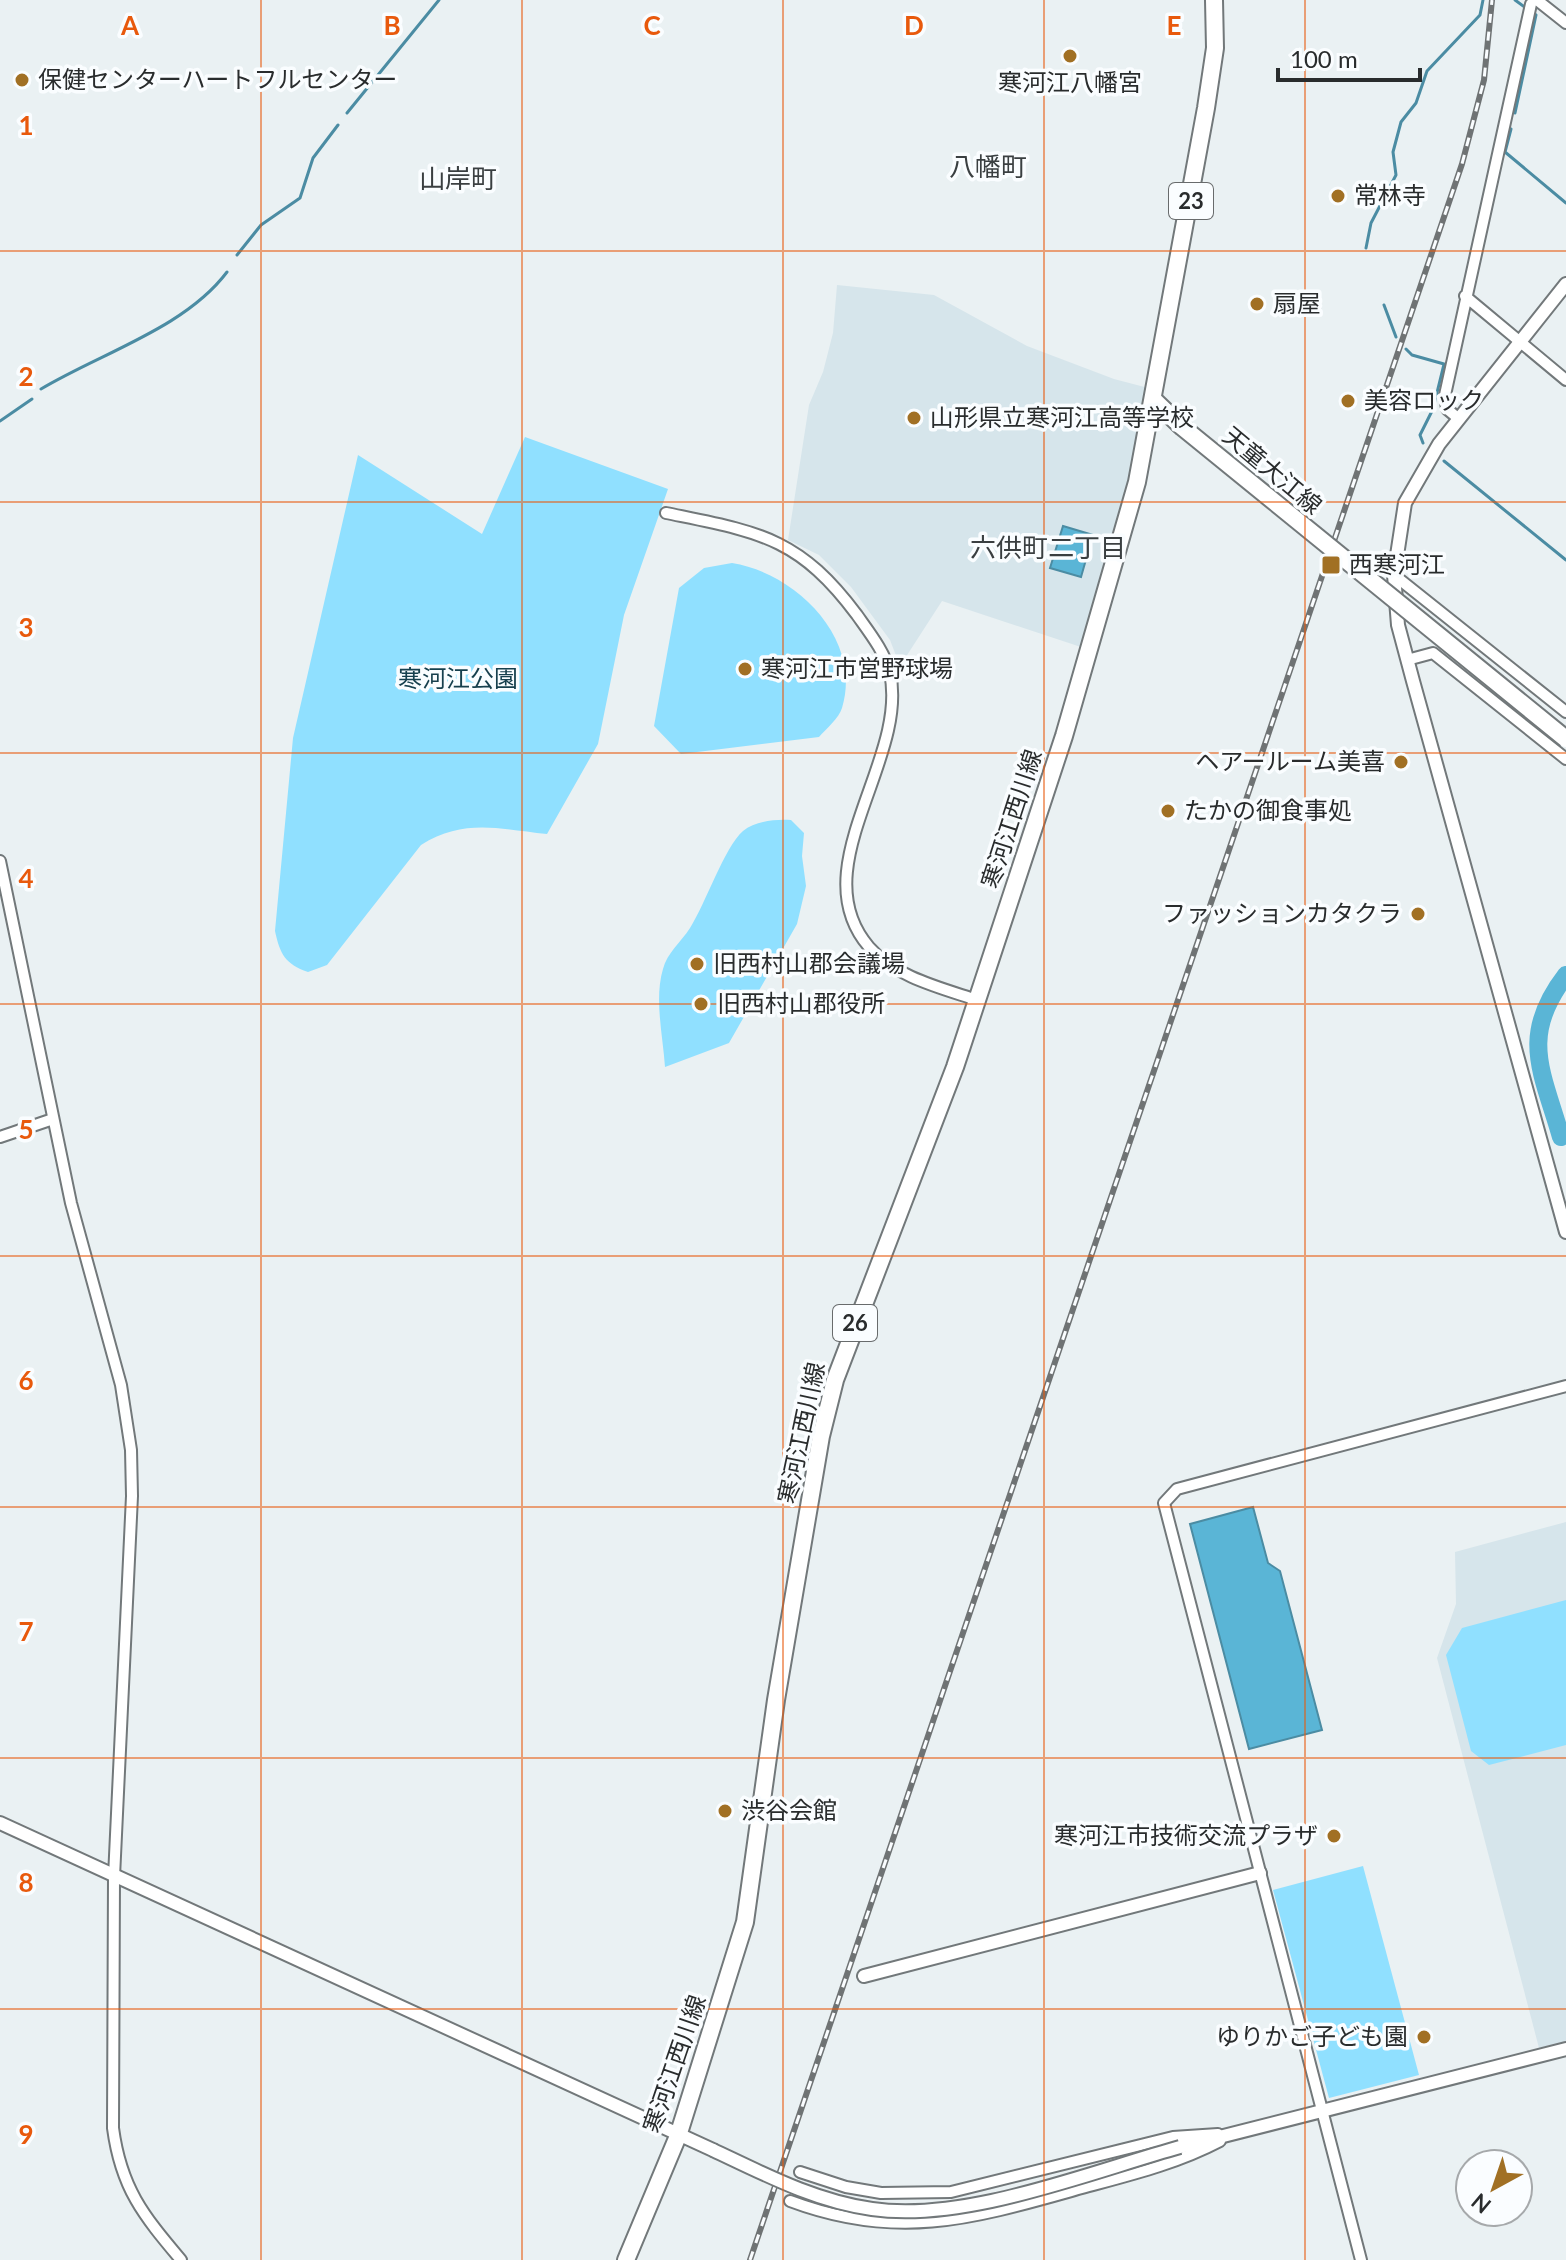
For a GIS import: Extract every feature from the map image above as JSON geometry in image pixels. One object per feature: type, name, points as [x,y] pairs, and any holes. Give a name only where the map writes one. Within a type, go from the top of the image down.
[{"type":"main road","name":"23","points":[[1155,401],[1215,48],[1214,0]]},
{"type":"main road","name":"天童大江線","points":[[1155,401],[1181,426],[1566,739]]},
{"type":"main road","name":"寒河江西川線","points":[[626,2260],[678,2136],[745,1922],[776,1700],[821,1436],[835,1380],[955,1067],[1064,736],[1137,482],[1155,401]]},
{"type":"street","points":[[1459,419],[1447,409],[1445,395],[1534,2],[1566,23]]},
{"type":"street","points":[[1566,284],[1423,468],[1405,503],[1394,575],[1398,625],[1407,660],[1566,1232]]},
{"type":"street","points":[[1465,296],[1566,380]]},
{"type":"street","points":[[666,513],[768,539],[803,556],[826,577],[880,650],[889,670],[892,712],[848,862],[847,901],[859,932],[882,959],[901,971],[977,1000]]},
{"type":"street","points":[[1394,575],[1566,712]]},
{"type":"street","points":[[1407,660],[1433,653],[1566,759]]},
{"type":"street","points":[[0,861],[71,1203],[121,1385],[131,1450],[132,1496],[114,1877],[113,2116],[118,2165],[129,2193],[181,2260]]},
{"type":"street","points":[[0,1137],[53,1119]]},
{"type":"street","points":[[1556,1193],[1566,1181]]},
{"type":"street","points":[[1361,2260],[1164,1513],[1168,1495],[1177,1489],[1566,1386]]},
{"type":"street","points":[[0,1823],[582,2088],[802,2192],[873,2209],[912,2212],[948,2209],[999,2198],[1236,2132],[1323,2113],[1566,2049]]},
{"type":"street","points":[[864,1976],[1260,1873]]},
{"type":"street","points":[[800,2172],[846,2187],[881,2193],[951,2192],[1173,2137],[1236,2132]]},
{"type":"street","points":[[790,2201],[843,2218],[886,2223],[955,2222],[1183,2160],[1236,2132]]},
{"type":"shaded area","name":"山形県立寒河江高等学校","points":[[837,285],[934,295],[1027,346],[1114,379],[1156,390],[1090,650],[942,601],[900,666],[890,640],[851,587],[819,555],[788,540],[809,405],[823,372],[833,333]]},
{"type":"shaded area","points":[[1063,526],[1093,535],[1081,577],[1050,568]]},
{"type":"shaded area","points":[[1253,1507],[1268,1563],[1280,1571],[1322,1730],[1249,1749],[1190,1524]]},
{"type":"shaded area","points":[[1566,1522],[1566,2041],[1539,2048],[1437,1658],[1456,1604],[1455,1552]]},
{"type":"green space","name":"寒河江公園","points":[[525,437],[668,489],[624,615],[598,744],[547,834],[467,828],[421,845],[327,965],[308,972],[300,969],[285,957],[275,931],[293,738],[358,455],[482,534]]},
{"type":"green space","points":[[732,563],[756,569],[779,580],[818,613],[833,634],[843,657],[846,682],[842,708],[819,737],[681,754],[654,726],[679,588],[704,568]]},
{"type":"green space","points":[[791,820],[804,833],[802,856],[806,886],[797,924],[729,1043],[665,1067],[659,993],[668,958],[690,928],[729,850],[743,831],[766,821]]},
{"type":"green space","points":[[1566,1600],[1566,1745],[1489,1765],[1471,1751],[1446,1655],[1462,1628]]},
{"type":"green space","points":[[1363,1866],[1419,2075],[1329,2098],[1273,1890]]},
{"type":"waterway","points":[[347,113],[439,0]]},
{"type":"waterway","points":[[1366,248],[1371,223],[1396,175],[1393,152],[1401,122],[1416,103],[1427,71],[1480,15],[1483,0]]},
{"type":"waterway","points":[[1515,0],[1526,8]]},
{"type":"waterway","points":[[1515,113],[1536,15],[1532,12]]},
{"type":"waterway","points":[[237,255],[261,225],[300,198],[313,158],[338,125]]},
{"type":"waterway","points":[[1511,129],[1505,152],[1566,203]]},
{"type":"waterway","points":[[41,389],[166,324],[209,292],[227,272]]},
{"type":"waterway","points":[[1384,305],[1396,337]]},
{"type":"waterway","points":[[1406,349],[1412,355],[1444,364],[1433,409],[1420,435],[1423,443]]},
{"type":"waterway","points":[[0,421],[32,399]]},
{"type":"waterway","points":[[1444,461],[1566,560]]},
{"type":"waterway","points":[[1561,1137],[1542,1073],[1539,1036],[1543,1017],[1566,975]]},
{"type":"railway","points":[[750,2260],[1462,164],[1484,80],[1492,0]]},
{"type":"place","name":"寒河江八幡宮","points":[[1070,56]]},
{"type":"place","name":"保健センターハートフルセンター","points":[[22,80]]},
{"type":"place","name":"常林寺","points":[[1338,196]]},
{"type":"place","name":"扇屋","points":[[1257,304]]},
{"type":"place","name":"美容ロック","points":[[1348,401]]},
{"type":"place","name":"山形県立寒河江高等学校","points":[[914,418]]},
{"type":"place","name":"西寒河江","points":[[1331,565]]},
{"type":"place","name":"寒河江市営野球場","points":[[745,669]]},
{"type":"place","name":"ヘアールーム美喜","points":[[1401,762]]},
{"type":"place","name":"たかの御食事処","points":[[1168,811]]},
{"type":"place","name":"ファッションカタクラ","points":[[1418,914]]},
{"type":"place","name":"旧西村山郡会議場","points":[[697,964]]},
{"type":"place","name":"旧西村山郡役所","points":[[701,1004]]},
{"type":"place","name":"渋谷会館","points":[[725,1811]]},
{"type":"place","name":"寒河江市技術交流プラザ","points":[[1334,1836]]},
{"type":"place","name":"ゆりかご子ども園","points":[[1424,2037]]},
{"type":"district","name":"八幡町","points":[[988,167]]},
{"type":"district","name":"山岸町","points":[[458,179]]},
{"type":"district","name":"六供町二丁目","points":[[1048,548]]}]
